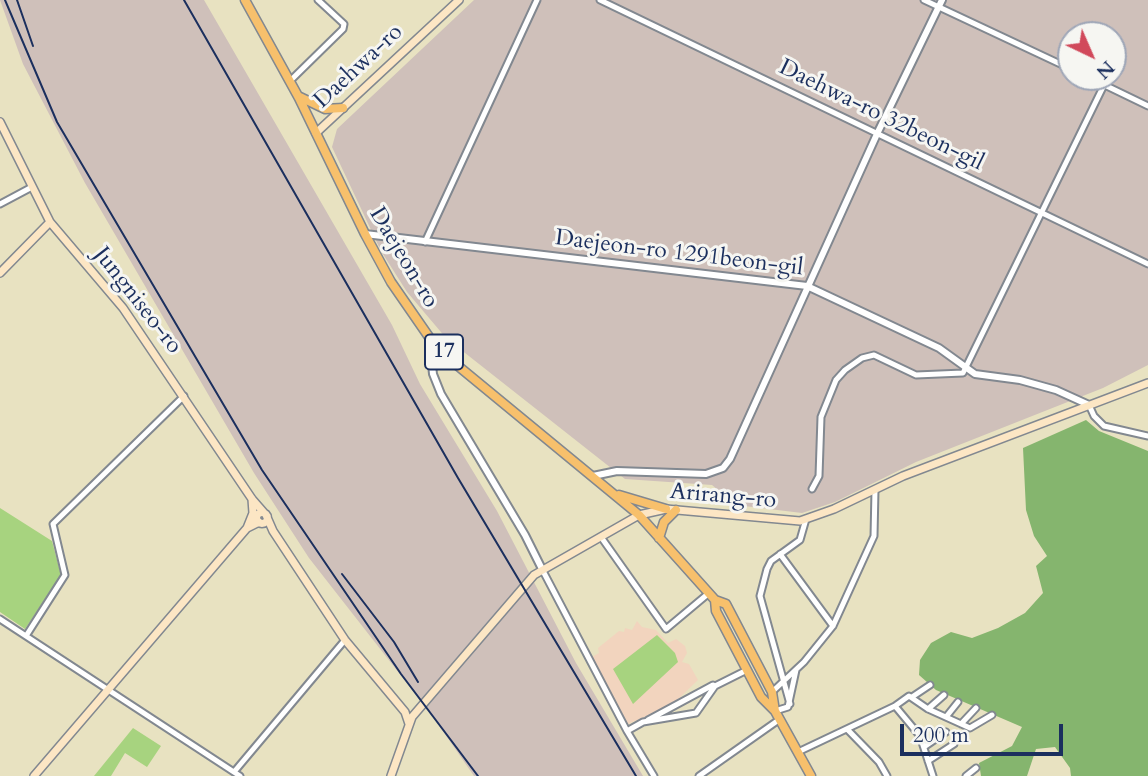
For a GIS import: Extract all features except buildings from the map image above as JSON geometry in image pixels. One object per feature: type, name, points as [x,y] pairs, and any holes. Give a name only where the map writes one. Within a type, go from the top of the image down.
[{"type":"main road","name":"Daejeon-ro","points":[[245,0],[298,96],[391,282],[429,337],[452,361],[639,515],[712,596],[726,604],[772,692],[775,711]]},
{"type":"main road","name":"Daehwa-ro","points":[[316,133],[459,0]]},
{"type":"main road","points":[[298,96],[325,109],[343,108]]},
{"type":"main road","name":"Jungniseo-ro","points":[[0,122],[50,222],[123,307],[253,501],[256,521],[272,530]]},
{"type":"main road","points":[[0,273],[50,222]]},
{"type":"main road","name":"Arirang-ro","points":[[391,776],[409,724],[418,711],[526,584],[543,571],[639,515],[666,509],[787,522],[806,519],[1148,383]]},
{"type":"main road","points":[[614,493],[666,509]]},
{"type":"main road","points":[[34,776],[256,521],[253,501]]},
{"type":"main road","points":[[659,538],[664,522],[676,510]]},
{"type":"main road","points":[[256,521],[272,530],[345,640],[405,712],[409,724]]},
{"type":"main road","name":"Daejeon-ro","points":[[712,596],[716,611],[761,697],[780,719],[807,774]]},
{"type":"main road","points":[[405,712],[418,711]]},
{"type":"street","points":[[290,81],[343,29],[344,24],[318,0]]},
{"type":"street","points":[[425,242],[537,0]]},
{"type":"street","name":"Daehwa-ro 32beon-gil","points":[[600,0],[1148,264]]},
{"type":"street","points":[[925,0],[940,3],[1057,62]]},
{"type":"street","points":[[593,475],[617,471],[706,474],[723,468],[940,3]]},
{"type":"street","points":[[812,489],[819,475],[821,417],[836,380],[845,370],[862,358],[874,355],[916,375],[963,373],[1101,91]]},
{"type":"street","points":[[1117,91],[1148,106]]},
{"type":"street","points":[[0,204],[32,187]]},
{"type":"street","name":"Daejeon-ro 1291beon-gil","points":[[365,234],[807,286],[926,342],[967,365],[975,374],[1020,380],[1056,390],[1089,405]]},
{"type":"street","points":[[429,337],[433,374],[441,394],[525,535],[627,731],[654,776]]},
{"type":"street","points":[[26,636],[65,575],[53,524],[184,396]]},
{"type":"street","points":[[1089,405],[1094,416],[1104,426],[1148,436]]},
{"type":"street","points":[[772,692],[796,670],[833,626],[874,536],[875,490]]},
{"type":"street","points":[[790,704],[760,596],[766,569],[780,554],[800,540],[806,519]]},
{"type":"street","points":[[601,537],[666,629],[712,596]]},
{"type":"street","points":[[780,554],[833,626]]},
{"type":"street","points":[[0,619],[240,776]]},
{"type":"street","points":[[234,772],[345,640]]},
{"type":"street","points":[[627,731],[722,680],[747,670]]},
{"type":"street","points":[[775,711],[785,709],[790,704],[796,670]]},
{"type":"street","points":[[643,722],[696,713],[708,693],[722,680]]},
{"type":"street","points":[[798,752],[895,706],[902,698],[912,697],[930,685]]},
{"type":"street","points":[[928,709],[944,695]]},
{"type":"street","points":[[912,697],[928,709],[970,728],[992,715]]},
{"type":"street","points":[[946,717],[958,702]]},
{"type":"street","points":[[895,706],[920,736],[933,776]]},
{"type":"street","points":[[961,724],[976,708]]},
{"type":"street","points":[[699,776],[780,719]]},
{"type":"street","points":[[847,729],[880,762],[887,776]]},
{"type":"street","points":[[924,747],[946,732]]},
{"type":"street","points":[[928,761],[954,744]]},
{"type":"street","points":[[966,776],[976,768]]},
{"type":"shaded area","points":[[0,0],[204,0],[392,325],[420,384],[497,511],[576,663],[643,776],[474,776],[431,714],[309,558],[254,473],[85,183],[23,64]]},
{"type":"shaded area","points":[[474,0],[1148,0],[1148,365],[1103,388],[916,462],[835,502],[802,513],[736,505],[712,485],[625,479],[446,338],[407,292],[381,251],[332,147],[337,129]]},
{"type":"shaded area","points":[[637,621],[642,627],[656,630],[668,643],[676,639],[685,646],[687,653],[682,662],[689,664],[698,680],[672,705],[628,724],[592,657],[599,653],[598,648],[619,631],[624,632],[625,628],[632,630]]},
{"type":"green space","points":[[1086,420],[1099,431],[1148,451],[1148,776],[1071,776],[1070,768],[1055,747],[1036,749],[1027,776],[981,776],[979,763],[1012,746],[1022,727],[936,690],[919,675],[920,660],[931,643],[951,632],[972,638],[998,628],[1025,613],[1043,593],[1036,566],[1047,556],[1034,536],[1026,510],[1023,448]]},
{"type":"green space","points":[[0,508],[52,541],[61,575],[25,629],[0,612]]},
{"type":"green space","points":[[657,635],[675,653],[678,662],[633,704],[613,669]]},
{"type":"green space","points":[[133,728],[161,746],[147,767],[125,753],[111,776],[94,776]]},
{"type":"railway","points":[[5,0],[57,122],[262,470],[401,674],[478,776]]},
{"type":"railway","points":[[17,0],[33,46]]},
{"type":"railway","points":[[184,0],[458,478],[636,776]]},
{"type":"railway","points":[[342,574],[394,642],[418,682]]}]
